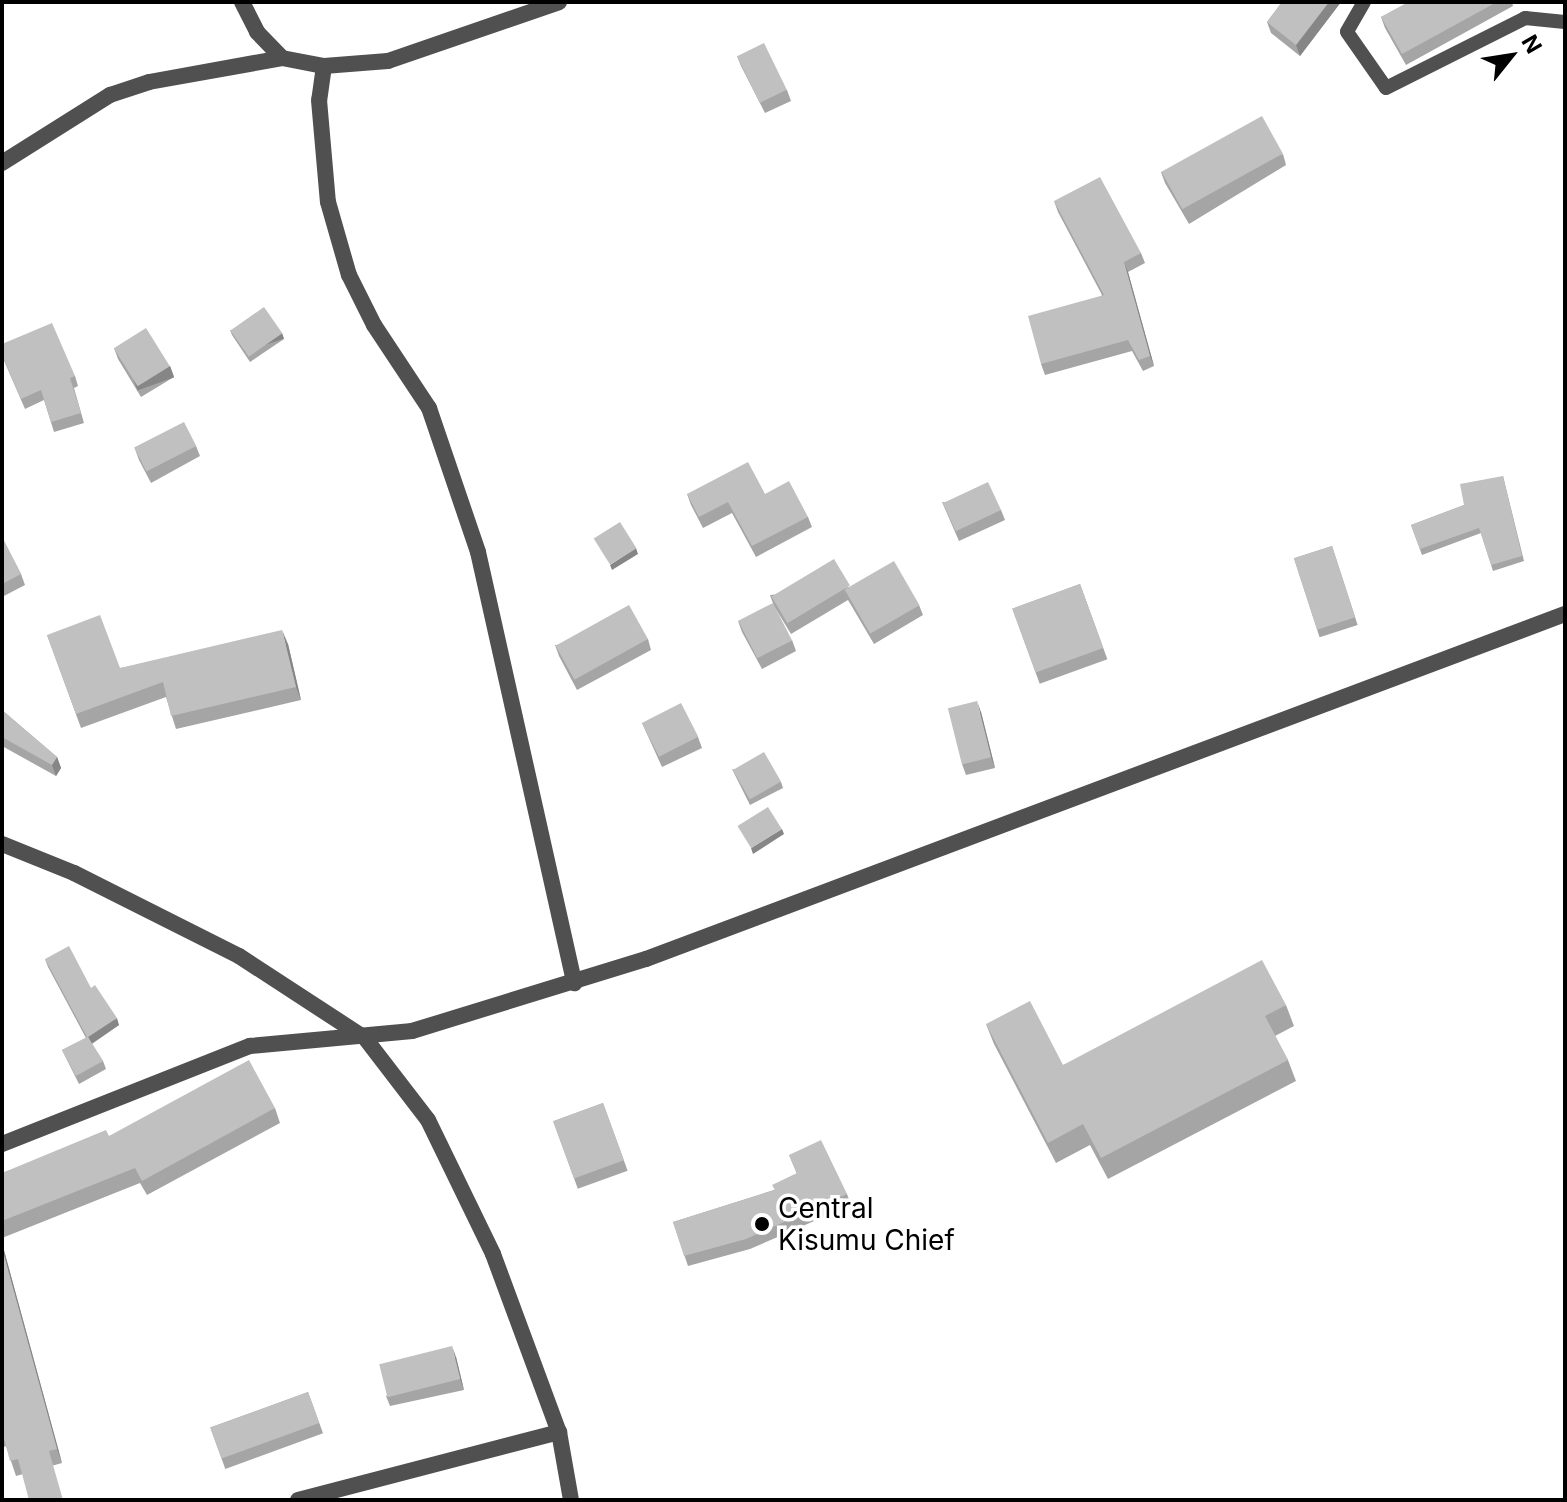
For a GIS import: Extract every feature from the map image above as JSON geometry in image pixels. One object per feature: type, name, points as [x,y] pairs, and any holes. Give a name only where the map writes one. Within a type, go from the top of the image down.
[{"type":"street","points":[[242,2],[257,32],[282,58]]},
{"type":"street","points":[[2,163],[110,95],[149,82],[282,58],[324,66],[388,61],[559,2]]},
{"type":"street","points":[[324,66],[319,100],[328,202],[349,275],[374,325],[429,408],[478,552],[574,983]]},
{"type":"street","points":[[2,1144],[250,1046],[293,1039],[365,1038],[468,1018],[574,983],[1565,614]]},
{"type":"street","points":[[2,844],[74,873],[239,956],[365,1038],[434,1133],[493,1254],[559,1432],[571,1500]]},
{"type":"street","points":[[298,1500],[559,1432]]},
{"type":"lane","points":[[1364,2],[1347,32],[1386,88],[1525,18],[1565,22]]},
{"type":"building","points":[[1282,2],[1329,2],[1296,45],[1267,22]]},
{"type":"building","points":[[1409,2],[1497,2],[1402,54],[1381,17]]},
{"type":"building","points":[[764,43],[787,90],[760,103],[737,56]]},
{"type":"building","points":[[1262,116],[1283,154],[1182,209],[1161,172]]},
{"type":"building","points":[[1100,177],[1141,253],[1124,262],[1150,356],[1139,360],[1128,340],[1041,364],[1028,316],[1104,295],[1054,201]]},
{"type":"building","points":[[264,307],[282,333],[249,357],[230,331]]},
{"type":"building","points":[[52,323],[75,376],[70,378],[81,413],[51,422],[41,390],[21,399],[2,355],[2,344]]},
{"type":"building","points":[[146,328],[170,366],[138,386],[114,348]]},
{"type":"building","points":[[184,422],[196,446],[146,471],[134,447]]},
{"type":"building","points":[[748,462],[765,494],[789,481],[808,517],[752,546],[728,502],[699,517],[687,494]]},
{"type":"building","points":[[1503,476],[1522,556],[1491,565],[1479,528],[1420,549],[1411,525],[1464,505],[1460,484]]},
{"type":"building","points":[[988,482],[1001,510],[956,531],[943,503]]},
{"type":"building","points":[[620,522],[636,548],[610,565],[594,538]]},
{"type":"building","points":[[2,537],[21,574],[2,584]]},
{"type":"building","points":[[1332,546],[1355,617],[1317,630],[1294,558]]},
{"type":"building","points":[[834,559],[850,586],[787,623],[771,597]]},
{"type":"building","points":[[894,561],[920,605],[870,634],[845,590]]},
{"type":"building","points":[[1080,584],[1103,648],[1036,673],[1012,609]]},
{"type":"building","points":[[773,603],[792,640],[757,658],[738,621]]},
{"type":"building","points":[[629,605],[648,639],[574,680],[556,646]]},
{"type":"building","points":[[100,615],[120,668],[282,630],[296,687],[171,716],[163,682],[76,714],[47,635]]},
{"type":"building","points":[[977,701],[991,757],[962,765],[948,708]]},
{"type":"building","points":[[681,703],[698,737],[659,757],[642,723]]},
{"type":"building","points":[[2,710],[57,757],[52,765],[2,737]]},
{"type":"building","points":[[764,752],[781,781],[750,799],[733,770]]},
{"type":"building","points":[[768,807],[782,829],[751,848],[737,826]]},
{"type":"building","points":[[69,946],[91,988],[95,985],[117,1018],[88,1037],[103,1061],[76,1076],[62,1050],[87,1037],[45,959]]},
{"type":"building","points":[[1262,960],[1286,1005],[1265,1016],[1288,1060],[1101,1158],[1083,1124],[1048,1143],[986,1024],[1030,1001],[1063,1065]]},
{"type":"building","points":[[249,1060],[275,1108],[142,1181],[135,1168],[2,1221],[2,1173],[106,1130],[109,1136]]},
{"type":"building","points":[[603,1103],[624,1160],[574,1178],[553,1121]]},
{"type":"building","points":[[821,1140],[847,1194],[746,1239],[684,1256],[673,1222],[775,1190],[772,1185],[797,1173],[789,1155]]},
{"type":"building","points":[[2,1248],[57,1449],[49,1451],[63,1500],[29,1500],[18,1459],[10,1461],[2,1431]]},
{"type":"building","points":[[452,1346],[460,1379],[387,1397],[379,1364]]},
{"type":"building","points":[[308,1392],[319,1423],[222,1459],[210,1428]]},
{"type":"place","name":"Central Kisumu Chief","points":[[762,1224]]}]
